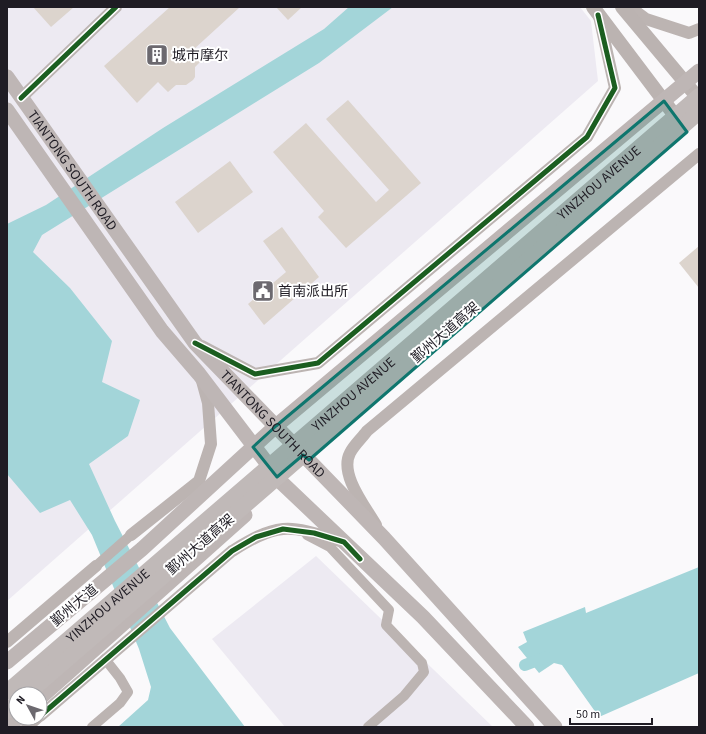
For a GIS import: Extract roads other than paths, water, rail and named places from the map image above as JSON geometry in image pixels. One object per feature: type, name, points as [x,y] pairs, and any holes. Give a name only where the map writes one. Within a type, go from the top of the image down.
[{"type":"highway","name":"YINZHOU AVENUE","points":[[7,692],[699,96]]},
{"type":"highway","name":"鄞州大道高架","points":[[36,686],[699,112]]},
{"type":"main road","points":[[622,7],[699,99]]},
{"type":"main road","points":[[596,11],[687,132]]},
{"type":"main road","name":"YINZHOU AVENUE","points":[[142,549],[276,426],[699,71]]},
{"type":"main road","name":"TIANTONG SOUTH ROAD","points":[[7,77],[75,171],[195,343],[384,538],[478,640],[555,727]]},
{"type":"main road","name":"TIANTONG SOUTH ROAD","points":[[7,110],[162,332],[199,374],[253,447],[282,483],[463,658],[528,727]]},
{"type":"main road","name":"YINZHOU AVENUE","points":[[124,634],[166,585],[699,122]]},
{"type":"main road","name":"鄞州大道","points":[[7,662],[142,549]]},
{"type":"main road","points":[[48,692],[124,634]]},
{"type":"street","points":[[21,98],[116,7]]},
{"type":"street","points":[[630,7],[646,19],[689,33],[699,29]]},
{"type":"street","points":[[195,343],[255,374],[318,363],[587,137],[615,88],[596,11]]},
{"type":"street","points":[[384,538],[354,487],[346,468],[350,453],[367,431],[699,154]]},
{"type":"street","points":[[7,642],[131,536],[199,482],[211,444],[208,403],[199,374]]},
{"type":"street","points":[[48,709],[105,659],[124,634],[167,606],[232,551],[256,536],[283,529],[314,533],[344,542],[360,559]]},
{"type":"street","points":[[300,531],[330,547],[389,610],[386,625],[422,663],[424,672],[404,696],[368,727]]},
{"type":"street","points":[[92,727],[120,704],[128,692],[120,678],[105,659]]},
{"type":"water","points":[[349,7],[393,7],[319,63],[42,235],[33,252],[70,288],[112,341],[102,382],[140,400],[128,436],[89,464],[115,521],[170,628],[245,727],[118,727],[148,700],[151,687],[139,649],[92,535],[70,500],[40,513],[7,474],[7,224],[46,205],[163,128],[324,29]]},
{"type":"water","points":[[699,567],[699,673],[599,717],[562,665],[554,663],[539,673],[518,647],[527,642],[523,632],[585,607],[586,613]]},
{"type":"waterway","points":[[525,665],[546,657]]},
{"type":"place","name":"城市摩尔","points":[[157,55]]},
{"type":"place","name":"首南派出所","points":[[263,291]]}]
